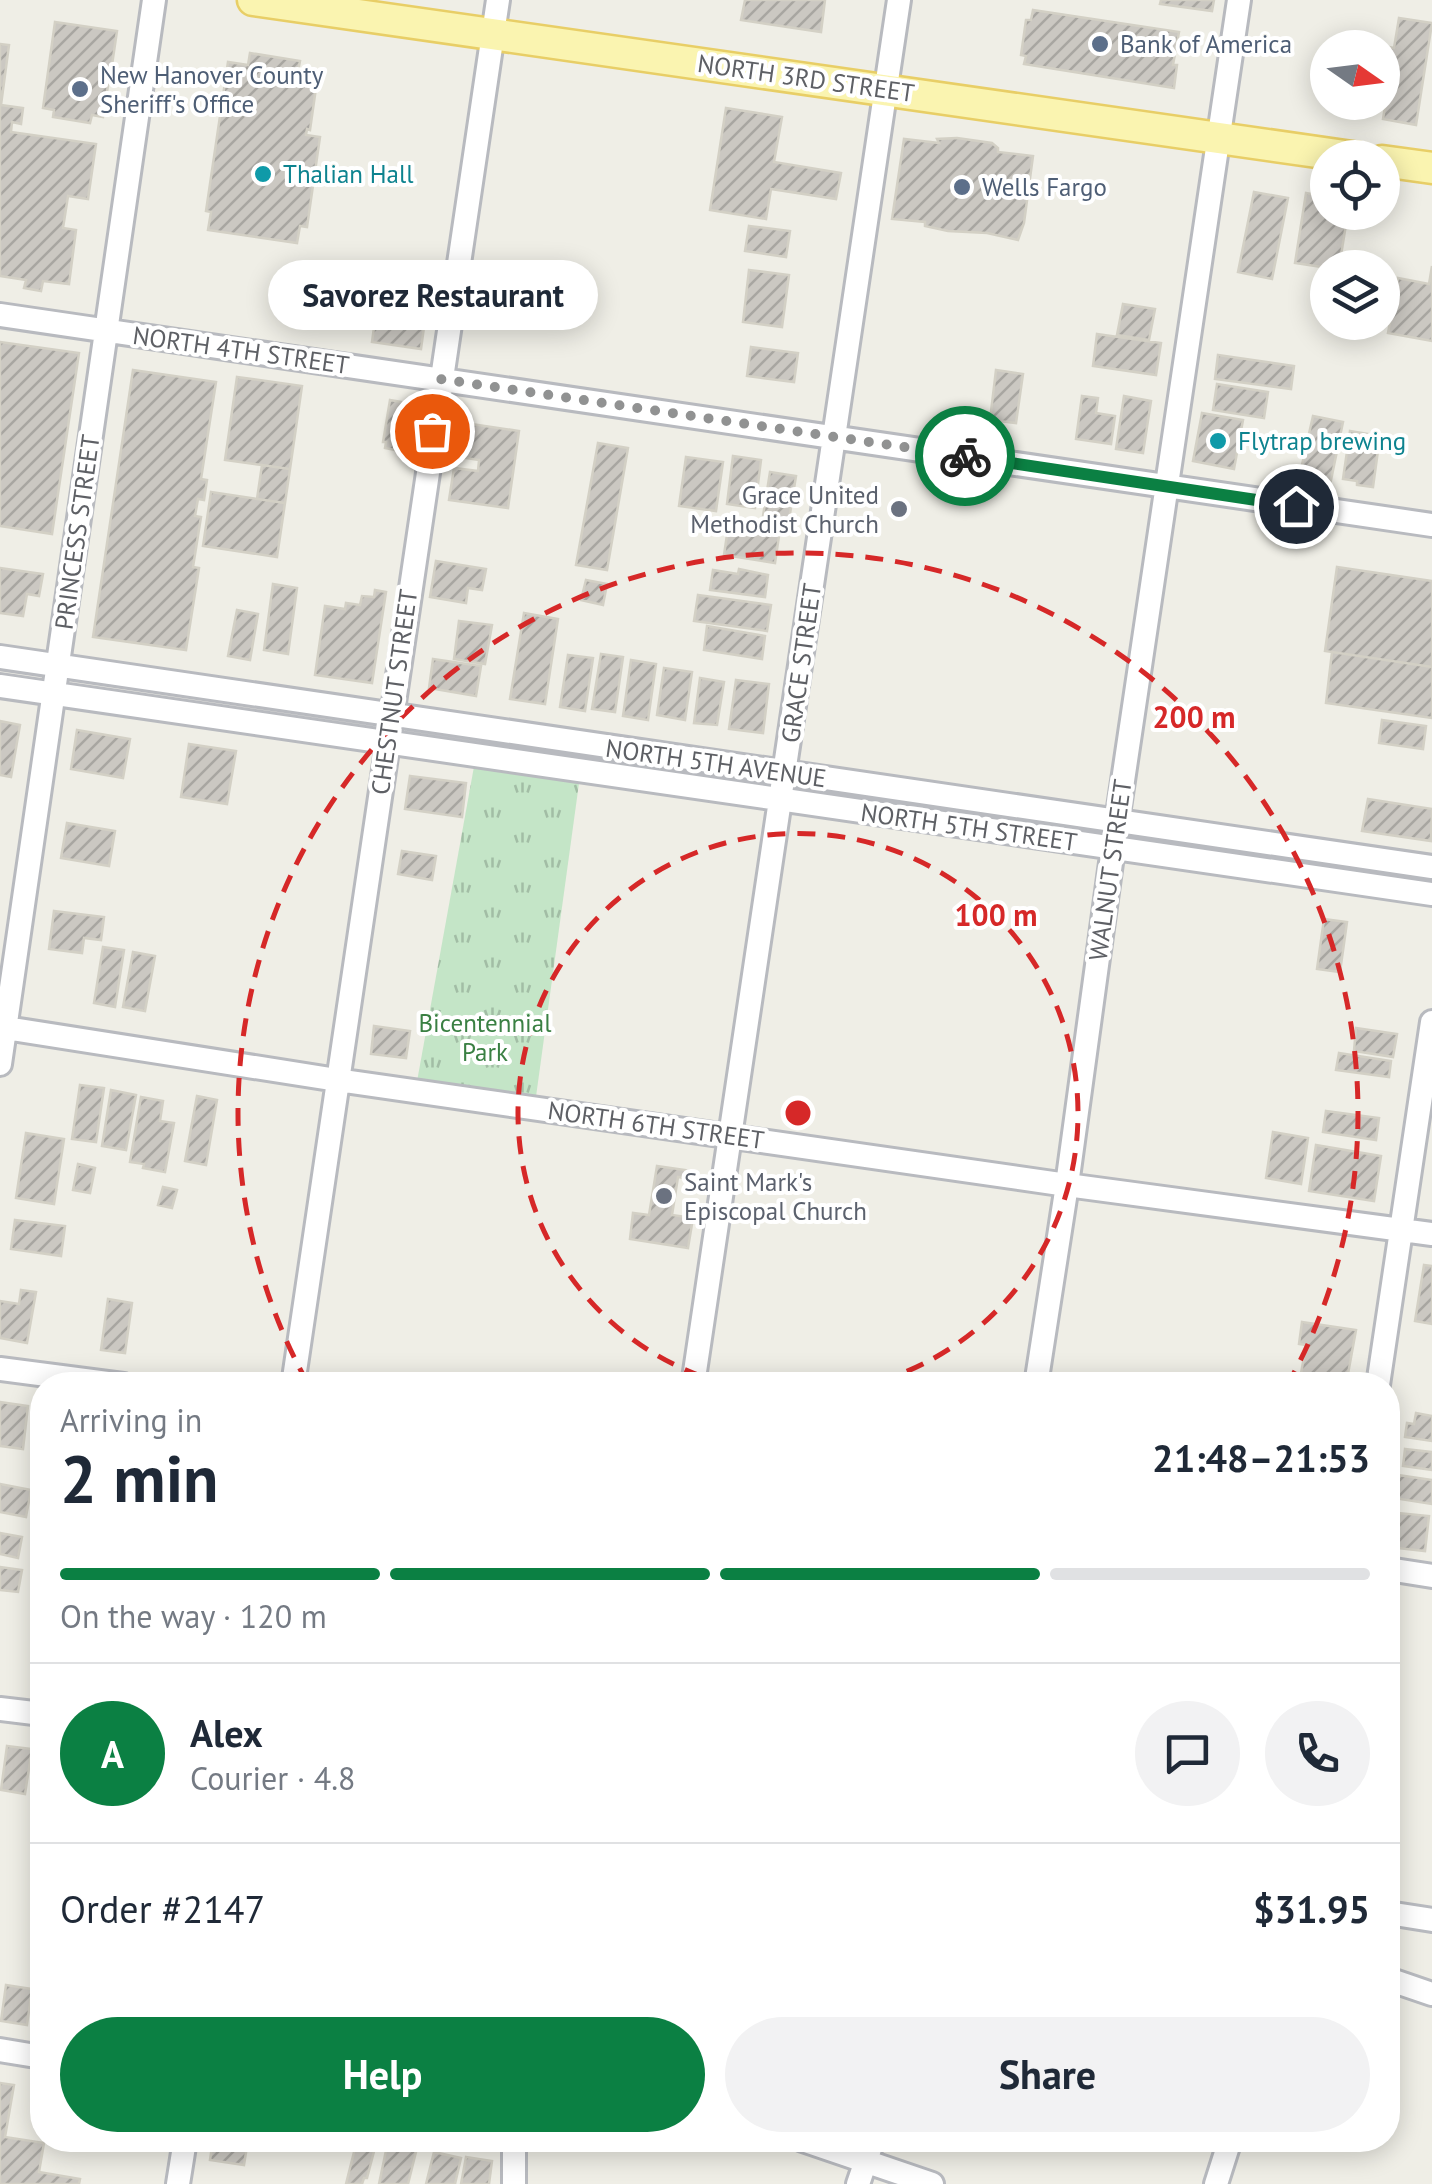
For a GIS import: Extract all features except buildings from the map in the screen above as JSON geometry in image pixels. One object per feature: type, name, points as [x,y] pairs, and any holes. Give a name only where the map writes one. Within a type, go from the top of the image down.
[{"type":"main road","name":"NORTH 3RD STREET","points":[[253,0],[1310,151]]},
{"type":"main road","points":[[1400,164],[1432,168]]},
{"type":"street","name":"PRINCESS STREET","points":[[0,1064],[154,0]]},
{"type":"street","name":"CHESTNUT STREET","points":[[295,1372],[498,0]]},
{"type":"street","name":"GRACE STREET","points":[[695,1372],[899,0]]},
{"type":"street","name":"WALNUT STREET","points":[[1038,1372],[1239,0]]},
{"type":"street","name":"NORTH 4TH STREET","points":[[0,315],[1432,525]]},
{"type":"street","name":"NORTH 5TH AVENUE","points":[[0,657],[1432,866]]},
{"type":"street","points":[[0,686],[387,741]]},
{"type":"street","name":"NORTH 5TH STREET","points":[[387,741],[1432,894]]},
{"type":"street","points":[[1380,1372],[1432,1022]]},
{"type":"street","name":"NORTH 6TH STREET","points":[[3,1028],[1066,1185],[1432,1234]]},
{"type":"street","points":[[0,1369],[30,1373]]},
{"type":"street","points":[[1400,1571],[1432,1576]]},
{"type":"street","points":[[0,1708],[30,1712]]},
{"type":"street","points":[[1400,1915],[1432,1920]]},
{"type":"street","points":[[1400,1983],[1432,1994]]},
{"type":"street","points":[[0,2050],[30,2055]]},
{"type":"street","points":[[178,2184],[183,2152]]},
{"type":"street","points":[[514,2152],[514,2184]]},
{"type":"street","points":[[837,2152],[932,2184]]},
{"type":"street","points":[[1216,2184],[1226,2152]]},
{"type":"green space","name":"Bicentennial Park","points":[[475,761],[580,776],[535,1104],[416,1087]]},
{"type":"way so far","points":[[432,431],[440,379],[965,456]]},
{"type":"place","name":"Bank of America","points":[[1100,44]]},
{"type":"place","name":"New Hanover County Sheriff's Office","points":[[80,89]]},
{"type":"place","name":"Thalian Hall","points":[[263,174]]},
{"type":"place","name":"Wells Fargo","points":[[962,187]]},
{"type":"place","name":"Savorez Restaurant","points":[[432,431]]},
{"type":"place","name":"Flytrap brewing","points":[[1218,441]]},
{"type":"place","name":"Grace United Methodist Church","points":[[899,509]]},
{"type":"place","name":"Saint Mark's Episcopal Church","points":[[664,1196]]},
{"type":"route","points":[[965,456],[1296,506]]}]
